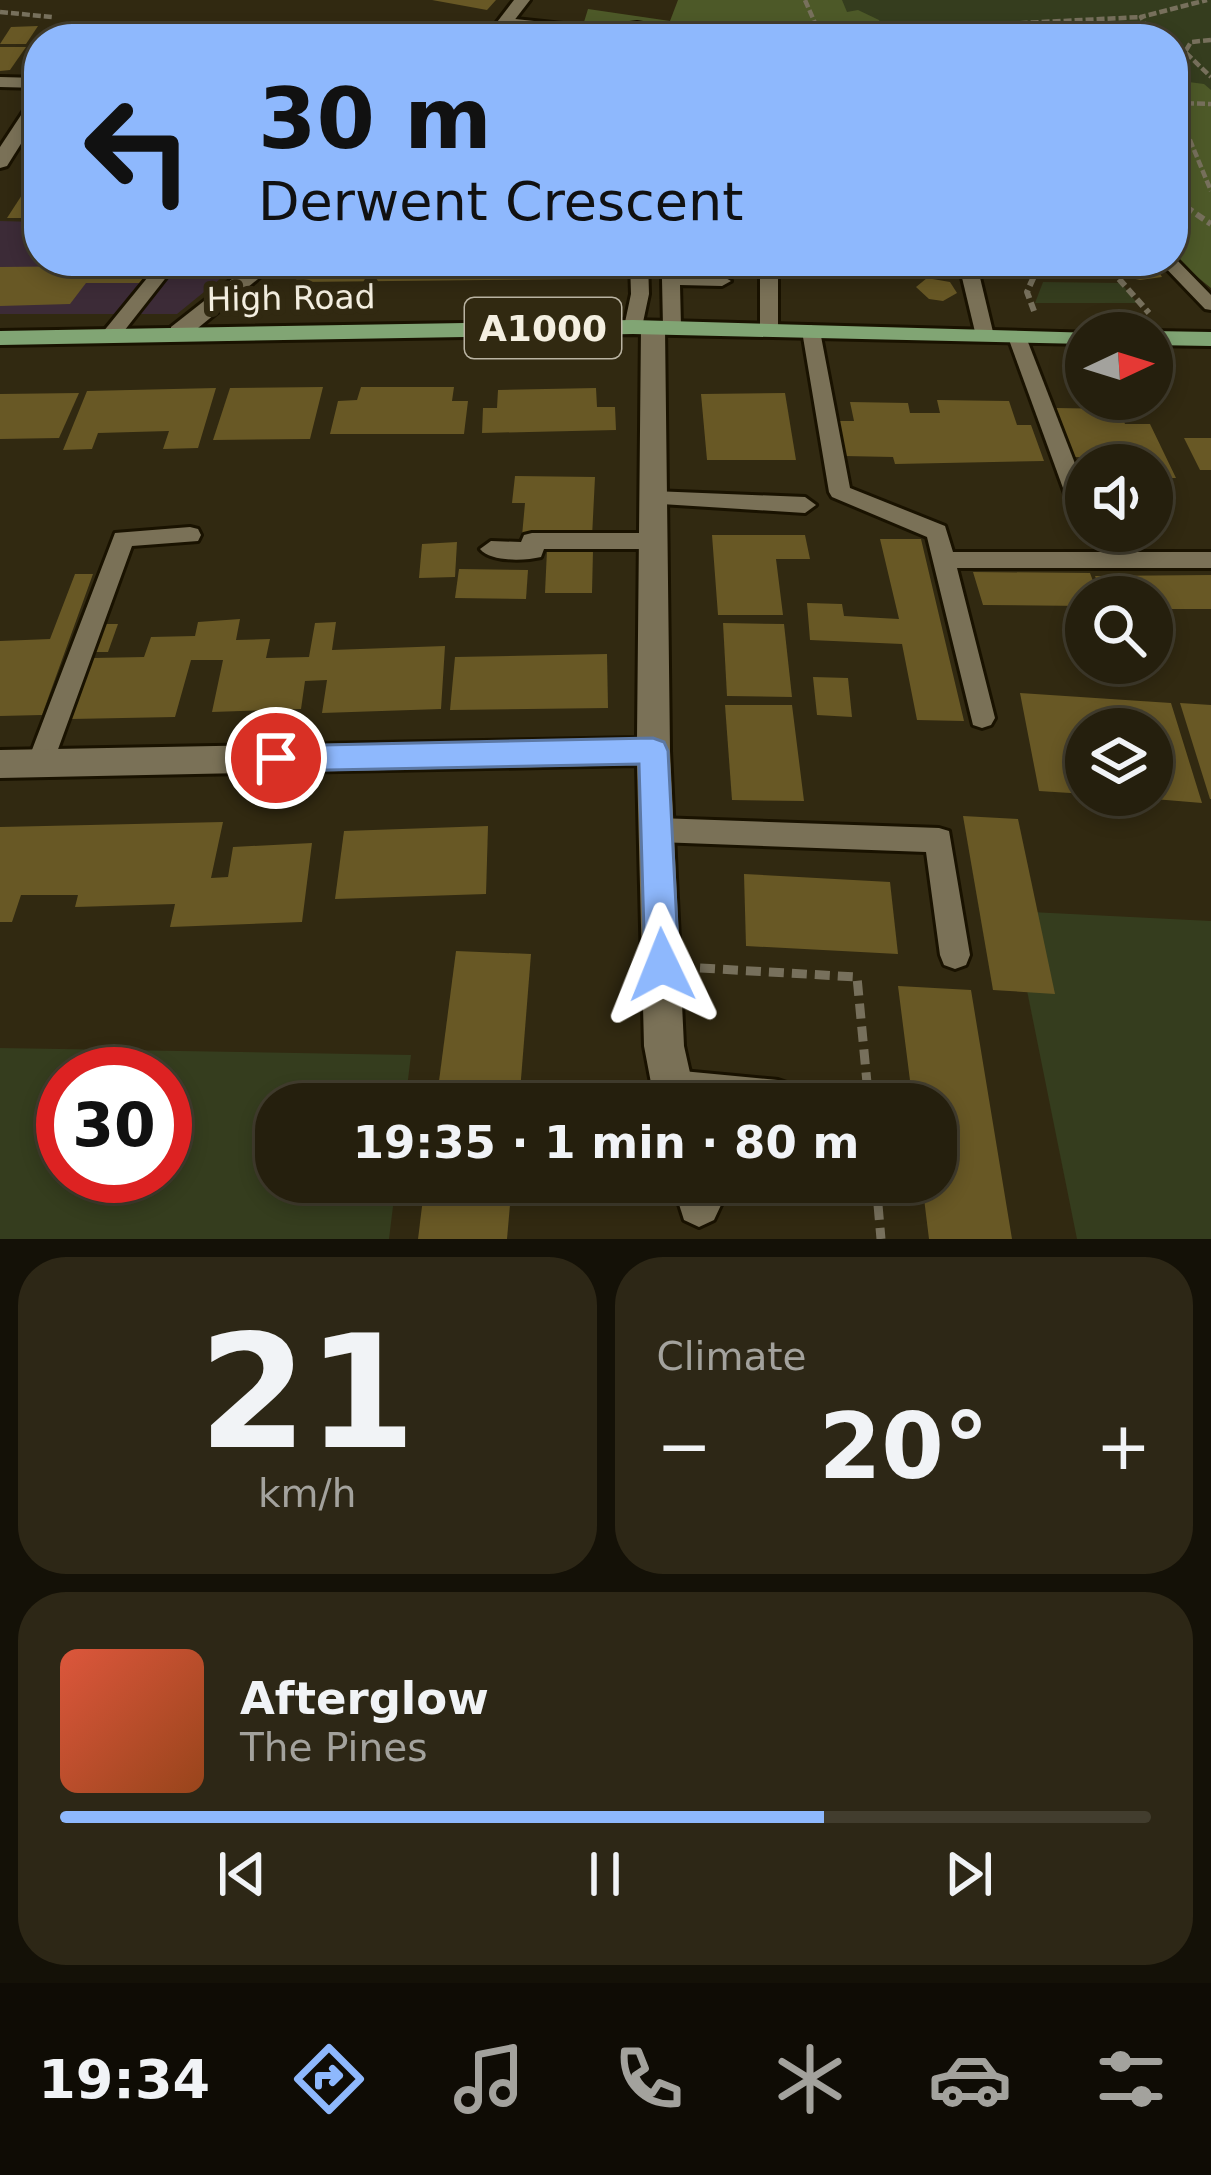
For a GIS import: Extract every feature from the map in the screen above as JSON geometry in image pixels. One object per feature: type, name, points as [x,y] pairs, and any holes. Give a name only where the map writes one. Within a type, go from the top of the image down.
[{"type":"main road","name":"High Road","points":[[0,338],[653,327],[1065,338]]},
{"type":"main road","points":[[1173,338],[1211,339]]},
{"type":"street","points":[[82,24],[97,10]]},
{"type":"street","points":[[0,162],[24,124]]},
{"type":"street","points":[[179,332],[250,276]]},
{"type":"street","points":[[653,327],[653,751],[664,1046],[672,1083]]},
{"type":"street","points":[[0,764],[653,751]]},
{"type":"lane","points":[[110,336],[158,276]]},
{"type":"lane","points":[[639,276],[640,294],[653,327]]},
{"type":"lane","points":[[653,327],[670,276]]},
{"type":"lane","points":[[699,276],[722,281]]},
{"type":"lane","points":[[769,330],[770,276]]},
{"type":"lane","points":[[971,276],[985,336]]},
{"type":"lane","points":[[1183,276],[1211,304]]},
{"type":"lane","points":[[812,331],[840,492],[937,532],[982,718]]},
{"type":"lane","points":[[1017,337],[1065,465]]},
{"type":"lane","points":[[653,498],[806,506]]},
{"type":"lane","points":[[40,763],[123,539],[190,535]]},
{"type":"lane","points":[[491,549],[532,551],[532,541],[653,541]]},
{"type":"lane","points":[[1095,552],[1097,560]]},
{"type":"lane","points":[[945,560],[1211,560]]},
{"type":"lane","points":[[658,830],[939,840],[955,955]]},
{"type":"path","points":[[1035,24],[1141,17],[1207,0]]},
{"type":"path","points":[[1141,17],[1145,24]]},
{"type":"path","points":[[1188,55],[1211,77]]},
{"type":"path","points":[[1188,135],[1211,191]]},
{"type":"path","points":[[662,965],[857,976],[866,1083]]},
{"type":"path","points":[[878,1203],[881,1239]]},
{"type":"shaded area","points":[[0,221],[24,222],[24,276],[224,276],[177,314],[0,314]]},
{"type":"green space","points":[[678,0],[842,0],[847,12],[858,10],[881,24],[584,22],[588,9],[670,21]]},
{"type":"green space","points":[[729,0],[1211,0],[1211,288],[1188,269],[1188,24],[725,24]]},
{"type":"green space","points":[[1188,82],[1211,90],[1211,288],[1188,269]]},
{"type":"green space","points":[[1043,282],[1121,283],[1137,303],[1035,303]]},
{"type":"green space","points":[[1011,911],[1211,921],[1211,1239],[1077,1239]]},
{"type":"green space","points":[[0,1048],[36,1049],[36,1203],[192,1203],[192,1051],[411,1055],[408,1083],[255,1083],[255,1203],[393,1203],[389,1239],[0,1239]]},
{"type":"building","points":[[432,0],[496,0],[487,10]]},
{"type":"building","points":[[11,27],[24,27],[24,44],[0,44]]},
{"type":"building","points":[[0,47],[24,47],[10,70],[0,71]]},
{"type":"building","points":[[24,192],[24,218],[7,218]]},
{"type":"building","points":[[0,267],[24,267],[24,276],[146,276],[142,283],[86,283],[70,304],[0,306]]},
{"type":"building","points":[[291,276],[577,276],[577,279],[300,282]]},
{"type":"building","points":[[1122,276],[1162,277],[1140,280]]},
{"type":"building","points":[[927,278],[950,282],[957,293],[943,301],[929,299],[916,287]]},
{"type":"building","points":[[323,387],[310,439],[213,440],[230,388]]},
{"type":"building","points":[[361,387],[454,387],[452,401],[468,401],[464,434],[330,434],[338,401],[357,400]]},
{"type":"building","points":[[216,388],[198,448],[163,449],[169,431],[98,433],[92,449],[63,450],[87,391]]},
{"type":"building","points":[[596,388],[597,407],[615,407],[616,430],[482,433],[483,408],[497,408],[498,390]]},
{"type":"building","points":[[79,393],[59,438],[0,439],[0,394]]},
{"type":"building","points":[[785,393],[796,460],[707,460],[701,394]]},
{"type":"building","points":[[937,400],[1009,401],[1017,425],[1031,425],[1044,461],[895,464],[893,457],[844,456],[838,421],[854,421],[850,402],[908,403],[910,413],[940,413]]},
{"type":"building","points":[[1055,408],[1065,408],[1065,420],[1150,424],[1160,444],[1069,444]]},
{"type":"building","points":[[1184,438],[1211,438],[1211,470],[1200,470]]},
{"type":"building","points":[[515,476],[595,477],[592,537],[522,536],[525,503],[512,503]]},
{"type":"building","points":[[712,535],[805,535],[810,559],[776,559],[783,615],[718,615]]},
{"type":"building","points":[[880,539],[921,539],[964,721],[917,720],[902,644],[810,640],[807,603],[842,604],[844,616],[899,619]]},
{"type":"building","points":[[457,542],[455,577],[419,578],[422,544]]},
{"type":"building","points":[[547,550],[593,550],[592,593],[545,593]]},
{"type":"building","points":[[459,569],[528,570],[526,599],[455,598]]},
{"type":"building","points":[[973,572],[1091,576],[1065,576],[1065,606],[983,605]]},
{"type":"building","points":[[75,574],[93,574],[42,715],[0,716],[0,641],[50,639]]},
{"type":"building","points":[[1211,575],[1211,609],[1173,609],[1173,576],[1095,576]]},
{"type":"building","points":[[240,619],[236,640],[270,639],[266,658],[309,657],[315,623],[336,622],[332,650],[445,646],[441,709],[322,713],[327,680],[305,681],[301,709],[212,712],[223,660],[191,660],[175,717],[71,719],[93,658],[144,657],[151,637],[195,636],[198,622]]},
{"type":"building","points":[[723,623],[784,624],[792,697],[727,696]]},
{"type":"building","points":[[98,624],[118,624],[108,652],[87,652]]},
{"type":"building","points":[[607,654],[608,708],[450,710],[455,657]]},
{"type":"building","points":[[813,677],[848,678],[852,717],[817,715]]},
{"type":"building","points":[[1020,693],[1171,703],[1173,708],[1065,708],[1065,793],[1039,791]]},
{"type":"building","points":[[1180,703],[1211,705],[1211,799],[1210,799]]},
{"type":"building","points":[[725,705],[792,705],[804,801],[732,800]]},
{"type":"building","points":[[1173,709],[1202,803],[1173,801]]},
{"type":"building","points":[[963,816],[1018,819],[1055,994],[993,990]]},
{"type":"building","points":[[223,822],[211,878],[228,877],[233,847],[312,843],[302,922],[170,927],[175,904],[75,907],[78,895],[21,895],[12,922],[0,922],[0,827]]},
{"type":"building","points":[[488,826],[486,894],[335,899],[344,831]]},
{"type":"building","points":[[744,874],[890,882],[898,954],[746,946]]},
{"type":"building","points":[[456,951],[531,954],[521,1083],[439,1083]]},
{"type":"building","points":[[898,986],[971,990],[1012,1239],[929,1239],[925,1203],[957,1203],[957,1083],[910,1083]]},
{"type":"building","points":[[422,1203],[510,1203],[507,1239],[418,1239]]},
{"type":"route","points":[[276,758],[653,751],[662,965]]}]
